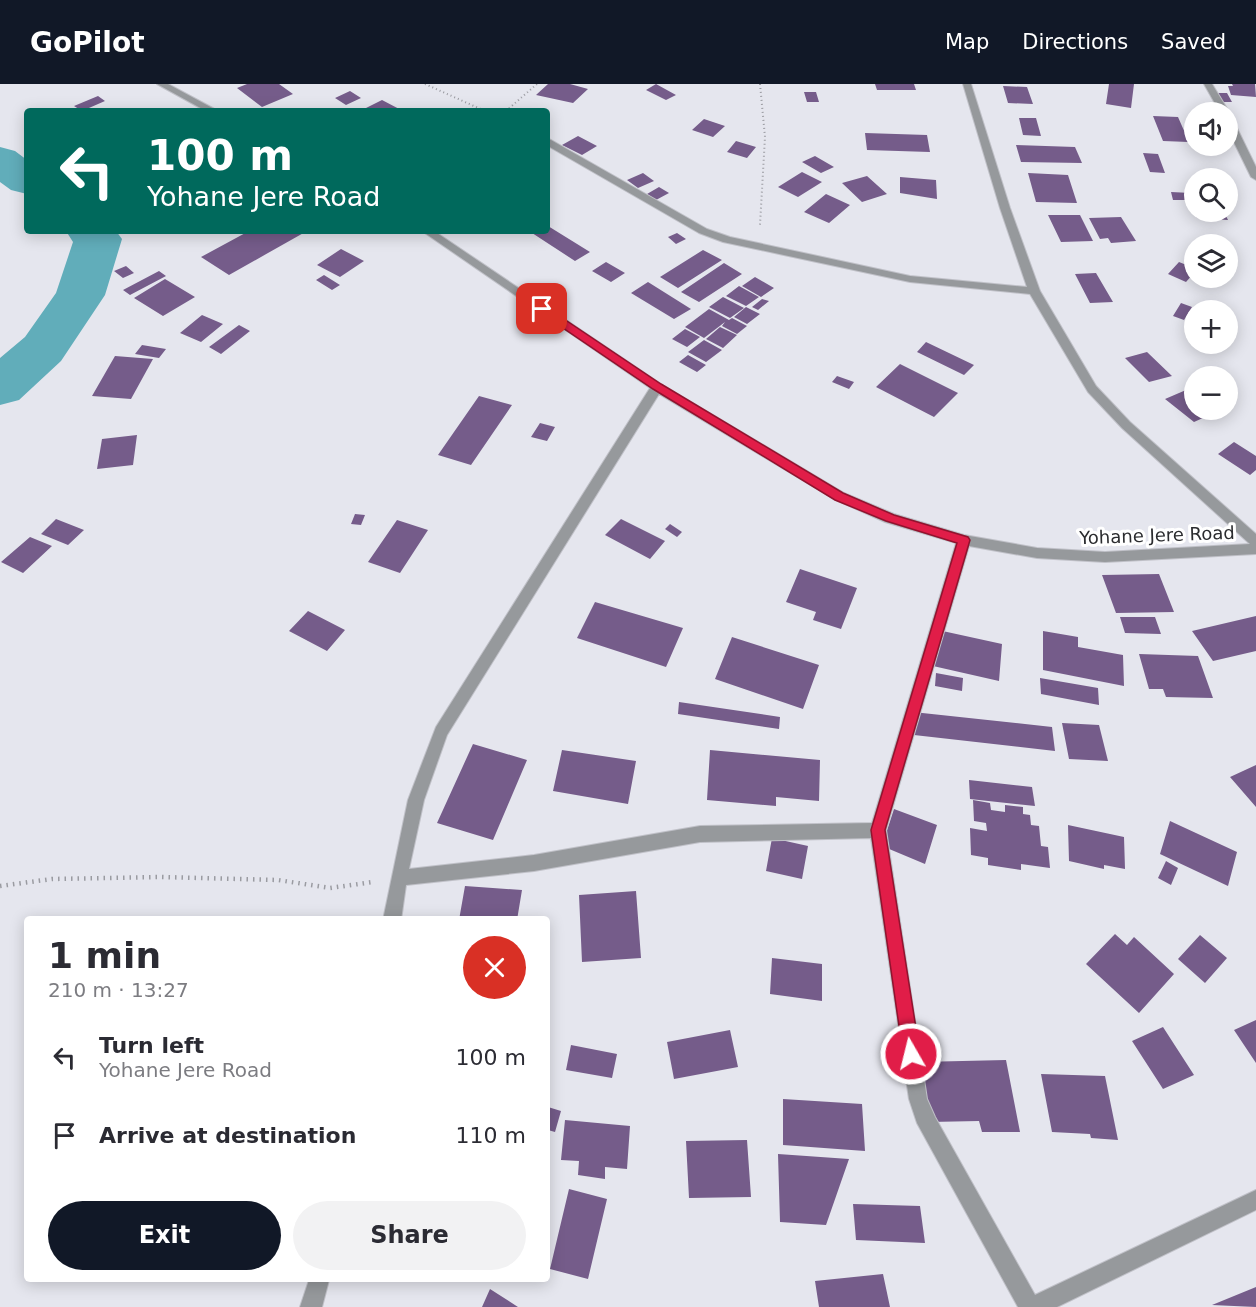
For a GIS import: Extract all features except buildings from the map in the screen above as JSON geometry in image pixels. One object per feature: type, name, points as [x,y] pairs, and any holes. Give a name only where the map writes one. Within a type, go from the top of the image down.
[{"type":"street","points":[[161,84],[207,108]]},
{"type":"street","points":[[967,84],[1005,208],[1034,291],[1092,389],[1126,425],[1256,542]]},
{"type":"street","points":[[1208,84],[1218,102]]},
{"type":"street","points":[[1238,140],[1256,177]]},
{"type":"street","points":[[550,143],[703,231],[758,247],[910,279],[1034,291]]},
{"type":"street","name":"Yohane Jere Road","points":[[431,234],[657,387],[839,496],[890,518],[964,540],[1037,553],[1105,557],[1256,549]]},
{"type":"street","points":[[393,916],[399,878],[426,764],[441,732],[657,387]]},
{"type":"street","points":[[964,540],[878,830],[918,1099],[927,1123],[1032,1307],[1256,1200]]},
{"type":"street","points":[[399,878],[534,863],[700,834],[878,830]]},
{"type":"street","points":[[312,1307],[318,1282]]},
{"type":"path","points":[[425,84],[478,108]]},
{"type":"path","points":[[509,108],[537,84]]},
{"type":"path","points":[[758,247],[765,163],[765,111],[760,84]]},
{"type":"path","points":[[0,886],[52,879],[182,877],[278,880],[330,888],[399,878]]},
{"type":"waterway","points":[[0,160],[24,179]]},
{"type":"waterway","points":[[0,387],[43,349],[80,295],[98,239],[92,234]]},
{"type":"route","points":[[542,309],[657,387],[839,496],[890,518],[964,540],[878,830],[911,1054]]}]
